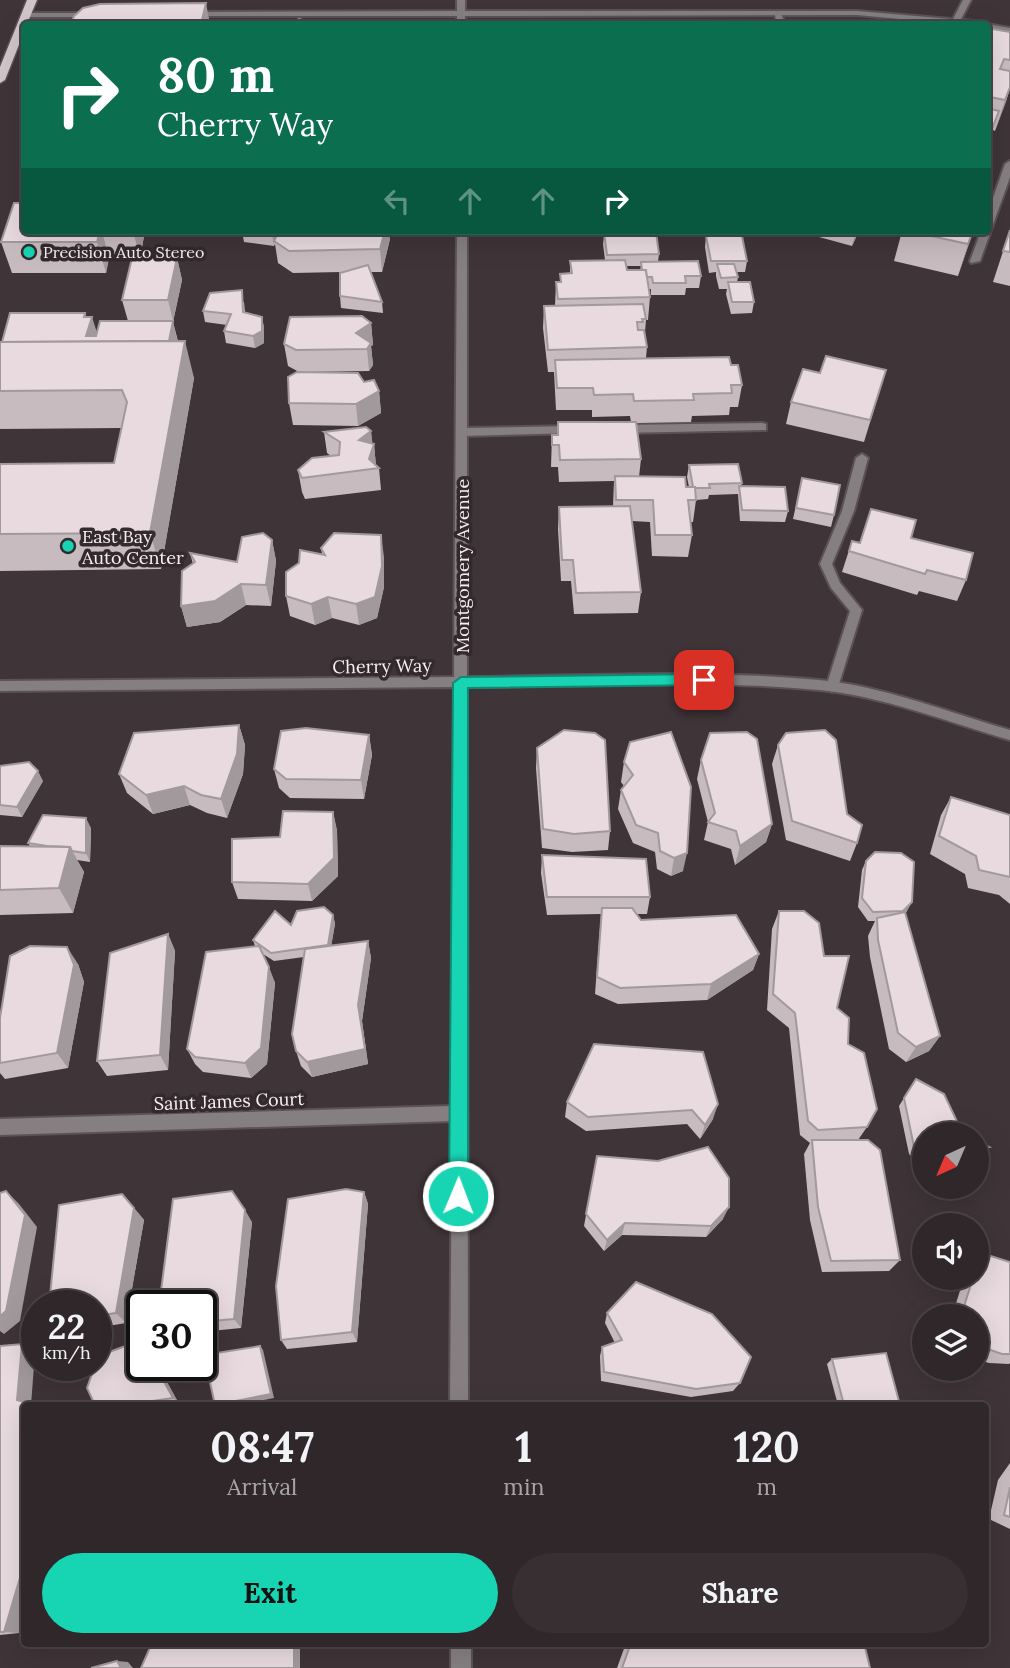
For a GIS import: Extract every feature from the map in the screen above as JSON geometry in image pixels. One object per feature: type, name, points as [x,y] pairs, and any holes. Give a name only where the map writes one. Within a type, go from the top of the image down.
[{"type":"main road","points":[[24,21],[32,0]]},
{"type":"main road","points":[[0,80],[21,28]]},
{"type":"street","points":[[461,0],[461,21]]},
{"type":"street","points":[[775,0],[780,21]]},
{"type":"street","points":[[183,14],[857,13],[956,21],[967,0]]},
{"type":"street","points":[[26,15],[106,14]]},
{"type":"street","points":[[991,28],[1010,31]]},
{"type":"street","points":[[991,219],[1010,164]]},
{"type":"street","name":"Montgomery Avenue","points":[[459,1402],[462,235]]},
{"type":"street","points":[[975,261],[985,235]]},
{"type":"street","points":[[609,429],[762,427]]},
{"type":"street","points":[[462,432],[595,430]]},
{"type":"street","points":[[831,687],[856,610],[835,585],[826,564],[848,511],[862,458]]},
{"type":"street","name":"Cherry Way","points":[[0,686],[704,680],[831,687],[869,694],[1010,735]]},
{"type":"street","name":"Saint James Court","points":[[0,1127],[460,1113]]},
{"type":"street","points":[[461,1647],[461,1668]]},
{"type":"building","points":[[206,3],[202,21],[72,21],[83,8],[100,4]]},
{"type":"building","points":[[991,29],[1010,32],[1010,60],[1004,59],[1000,69],[1010,71],[1010,87],[1005,100],[991,97]]},
{"type":"building","points":[[991,109],[999,111],[991,131]]},
{"type":"building","points":[[14,203],[21,203],[21,235],[99,235],[97,242],[1,242]]},
{"type":"building","points":[[1010,230],[1010,252],[1003,251]]},
{"type":"building","points":[[277,235],[384,235],[380,249],[289,251],[274,241]]},
{"type":"building","points":[[604,235],[656,235],[659,254],[607,255]]},
{"type":"building","points":[[926,235],[971,235],[968,244]]},
{"type":"building","points":[[706,236],[742,236],[747,261],[711,261]]},
{"type":"building","points":[[132,258],[177,258],[168,300],[122,300]]},
{"type":"building","points":[[625,260],[627,270],[646,270],[650,297],[558,299],[556,282],[561,282],[560,274],[572,273],[570,261]]},
{"type":"building","points":[[698,261],[701,276],[685,276],[686,283],[653,283],[652,277],[647,277],[646,270],[642,270],[641,262]]},
{"type":"building","points":[[717,264],[734,264],[738,277],[721,278]]},
{"type":"building","points":[[368,265],[382,302],[340,296],[340,273]]},
{"type":"building","points":[[728,282],[750,282],[754,302],[732,302]]},
{"type":"building","points":[[242,290],[243,312],[262,317],[262,331],[253,336],[224,331],[231,314],[203,311],[210,293]]},
{"type":"building","points":[[643,304],[646,319],[637,322],[638,330],[644,330],[647,347],[548,350],[544,306]]},
{"type":"building","points":[[10,313],[85,313],[84,317],[92,317],[86,336],[96,336],[100,321],[173,321],[169,341],[2,342]]},
{"type":"building","points":[[362,316],[371,323],[356,333],[371,343],[367,349],[296,350],[284,344],[290,317]]},
{"type":"building","points":[[185,341],[150,533],[0,534],[0,464],[114,463],[127,402],[122,390],[0,391],[0,342]]},
{"type":"building","points":[[826,356],[886,370],[870,420],[791,402],[803,369],[820,373]]},
{"type":"building","points":[[729,357],[731,365],[738,365],[742,385],[731,385],[732,393],[693,394],[694,400],[634,401],[633,394],[594,395],[593,388],[557,388],[555,360]]},
{"type":"building","points":[[297,372],[358,373],[364,382],[374,380],[379,391],[356,404],[289,403],[288,377]]},
{"type":"building","points":[[558,422],[636,422],[641,459],[560,460],[559,445],[552,445],[552,435],[558,435]]},
{"type":"building","points":[[366,427],[371,431],[359,440],[374,444],[369,459],[379,468],[302,478],[298,470],[312,458],[339,455],[340,442],[324,432]]},
{"type":"building","points":[[738,464],[742,483],[709,484],[710,488],[693,487],[689,465]]},
{"type":"building","points":[[615,476],[685,477],[686,487],[695,487],[696,500],[688,500],[692,535],[655,535],[653,500],[616,500]]},
{"type":"building","points":[[802,478],[840,485],[834,515],[796,508]]},
{"type":"building","points":[[739,486],[785,487],[788,511],[742,510]]},
{"type":"building","points":[[630,506],[641,592],[576,593],[573,560],[562,560],[559,507]]},
{"type":"building","points":[[871,509],[916,520],[911,538],[973,553],[966,580],[927,570],[925,574],[849,551],[852,541],[860,543]]},
{"type":"building","points":[[263,533],[272,540],[266,585],[241,584],[215,601],[181,606],[182,571],[195,562],[190,553],[237,562],[242,537]]},
{"type":"building","points":[[334,533],[381,535],[382,566],[375,597],[356,604],[328,597],[311,604],[286,596],[286,572],[299,563],[300,550],[325,555],[321,548]]},
{"type":"building","points":[[239,725],[237,754],[221,799],[201,795],[184,786],[146,795],[119,774],[134,733]]},
{"type":"building","points":[[306,728],[369,735],[361,780],[286,779],[274,769],[281,731]]},
{"type":"building","points":[[564,730],[595,733],[605,740],[610,831],[574,834],[543,829],[537,748]]},
{"type":"building","points":[[825,730],[836,740],[847,814],[862,825],[857,843],[792,821],[778,745],[786,733]]},
{"type":"building","points":[[671,732],[691,787],[687,853],[674,858],[660,851],[658,833],[636,825],[621,790],[633,775],[624,762],[630,742]]},
{"type":"building","points":[[747,732],[757,739],[772,824],[740,846],[736,831],[708,822],[715,813],[701,760],[710,733]]},
{"type":"building","points":[[29,762],[38,771],[17,807],[0,805],[0,766]]},
{"type":"building","points":[[951,797],[1010,815],[1010,877],[979,870],[976,856],[939,836]]},
{"type":"building","points":[[283,811],[333,812],[334,858],[308,884],[232,882],[232,839],[280,837]]},
{"type":"building","points":[[43,815],[86,818],[86,853],[72,851],[70,847],[28,843]]},
{"type":"building","points":[[0,846],[70,847],[59,888],[0,890]]},
{"type":"building","points":[[875,852],[901,853],[914,862],[912,902],[903,911],[873,912],[862,898],[866,861]]},
{"type":"building","points":[[542,855],[646,859],[650,897],[547,897]]},
{"type":"building","points":[[324,907],[333,915],[328,945],[271,953],[253,940],[275,911],[291,925],[297,911]]},
{"type":"building","points":[[602,908],[632,908],[641,920],[736,915],[759,954],[711,984],[620,988],[597,977]]},
{"type":"building","points":[[779,911],[804,911],[819,923],[824,956],[849,956],[837,1008],[849,1018],[848,1044],[864,1053],[877,1109],[867,1127],[818,1130],[808,1121],[795,1013],[773,994]]},
{"type":"building","points":[[905,912],[940,1036],[916,1047],[898,1033],[878,940],[877,918]]},
{"type":"building","points":[[168,934],[160,1055],[97,1061],[110,953]]},
{"type":"building","points":[[368,941],[358,1005],[365,1049],[307,1062],[296,1051],[292,1034],[305,949]]},
{"type":"building","points":[[30,946],[67,947],[74,965],[57,1053],[0,1063],[0,1018],[10,956]]},
{"type":"building","points":[[259,946],[269,967],[261,1048],[245,1063],[195,1057],[187,1049],[206,952]]},
{"type":"building","points":[[594,1044],[703,1052],[718,1104],[705,1125],[692,1110],[588,1117],[567,1102]]},
{"type":"building","points":[[916,1079],[944,1094],[957,1122],[912,1122],[912,1137],[904,1098]]},
{"type":"building","points":[[812,1140],[868,1140],[880,1150],[900,1260],[831,1261],[818,1207]]},
{"type":"building","points":[[708,1147],[729,1178],[729,1207],[711,1226],[625,1223],[607,1240],[586,1214],[597,1156],[658,1161]]},
{"type":"building","points":[[346,1189],[364,1192],[352,1332],[281,1340],[276,1286],[288,1199]]},
{"type":"building","points":[[6,1191],[25,1215],[6,1311],[0,1316],[0,1193]]},
{"type":"building","points":[[232,1191],[245,1210],[234,1319],[217,1321],[217,1290],[161,1290],[173,1199]]},
{"type":"building","points":[[122,1194],[134,1208],[116,1313],[112,1314],[112,1290],[51,1290],[59,1205]]},
{"type":"building","points":[[989,1255],[1010,1262],[1010,1354],[989,1350],[989,1304],[965,1304],[969,1290],[989,1290]]},
{"type":"building","points":[[636,1282],[712,1314],[751,1357],[740,1383],[696,1389],[604,1372],[602,1347],[622,1340],[607,1313]]},
{"type":"building","points":[[21,1344],[17,1400],[24,1402],[21,1402],[21,1574],[4,1632],[0,1632],[0,1346]]},
{"type":"building","points":[[126,1346],[126,1381],[164,1381],[173,1398],[146,1402],[94,1402],[87,1388],[89,1381],[112,1381],[112,1351]]},
{"type":"building","points":[[260,1346],[271,1394],[230,1402],[214,1402],[210,1381],[217,1381],[217,1353]]},
{"type":"building","points":[[886,1353],[899,1402],[843,1402],[832,1359]]},
{"type":"building","points":[[1010,1487],[1010,1517],[1004,1515]]},
{"type":"building","points":[[150,1647],[294,1647],[294,1668],[141,1668]]},
{"type":"building","points":[[630,1647],[865,1647],[870,1668],[622,1668]]},
{"type":"building","points":[[117,1661],[121,1668],[91,1668]]},
{"type":"place","name":"Precision Auto Stereo","points":[[29,252]]},
{"type":"place","name":"East Bay Auto Center","points":[[68,546]]},
{"type":"route","points":[[458,1196],[461,683],[704,680]]}]
